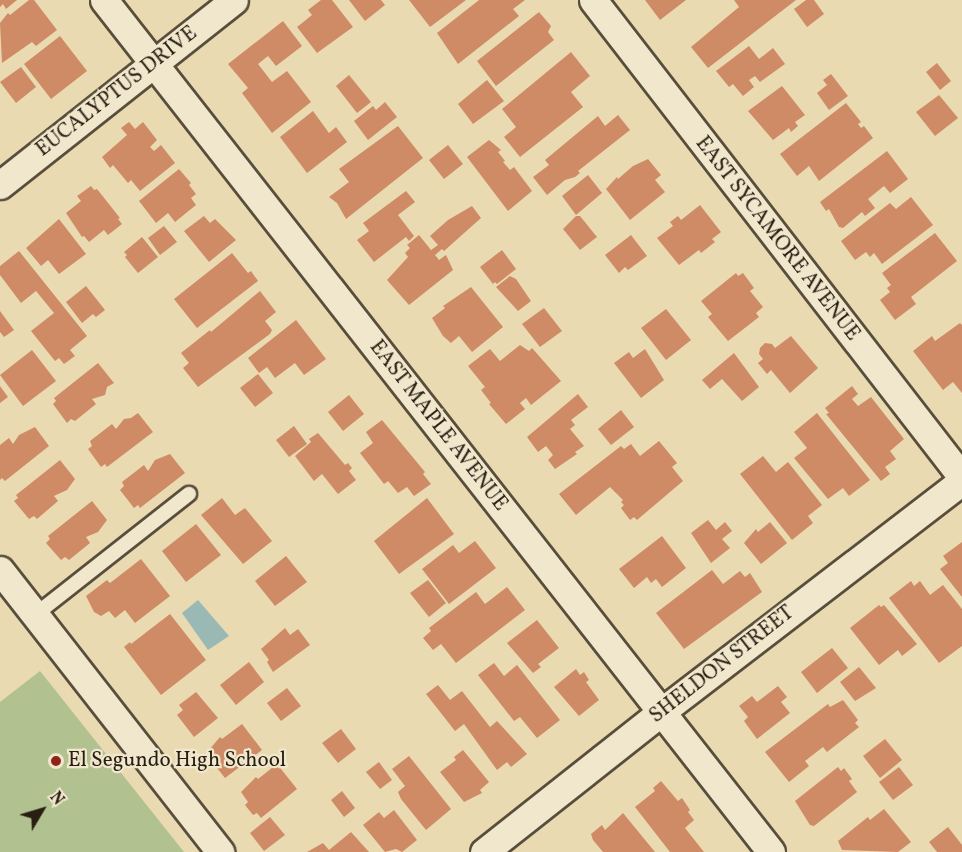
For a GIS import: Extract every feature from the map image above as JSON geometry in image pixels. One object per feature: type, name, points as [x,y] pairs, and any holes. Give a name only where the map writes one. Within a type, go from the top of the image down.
[{"type":"street","name":"EAST MAPLE AVENUE","points":[[104,0],[771,852]]},
{"type":"street","name":"EUCALYPTUS DRIVE","points":[[0,185],[234,0]]},
{"type":"street","name":"EAST SYCAMORE AVENUE","points":[[592,0],[962,479]]},
{"type":"street","name":"SHELDON STREET","points":[[484,852],[962,479]]},
{"type":"street","points":[[0,570],[220,852]]},
{"type":"lane","points":[[34,615],[189,494]]},
{"type":"green space","name":"El Segundo High School","points":[[40,671],[184,852],[0,852],[0,702]]},
{"type":"water","points":[[198,600],[229,636],[208,650],[182,613]]},
{"type":"building","points":[[0,0],[17,0],[6,9],[3,4],[0,7]]},
{"type":"building","points":[[29,0],[34,0],[57,30],[36,46],[32,42],[2,63],[0,23],[8,13],[10,15]]},
{"type":"building","points":[[321,0],[332,0],[353,27],[317,53],[297,27],[312,15],[308,10]]},
{"type":"building","points":[[349,0],[381,0],[385,5],[365,21]]},
{"type":"building","points":[[409,0],[466,0],[430,27]]},
{"type":"building","points":[[479,0],[525,0],[513,9],[519,16],[458,64],[437,33]]},
{"type":"building","points":[[645,0],[686,0],[660,20]]},
{"type":"building","points":[[734,0],[796,0],[708,68],[691,47],[739,7]]},
{"type":"building","points":[[806,0],[814,0],[824,14],[807,27],[794,9]]},
{"type":"building","points":[[539,12],[551,26],[548,32],[554,40],[496,86],[477,61]]},
{"type":"building","points":[[283,21],[302,46],[276,66],[268,56],[258,64],[272,82],[287,71],[311,102],[272,133],[242,93],[248,88],[228,64]]},
{"type":"building","points":[[60,36],[87,71],[51,99],[24,64]]},
{"type":"building","points":[[749,46],[759,59],[773,48],[785,64],[760,82],[755,76],[749,80],[754,87],[743,96],[733,84],[729,87],[716,71]]},
{"type":"building","points":[[571,52],[590,76],[571,92],[583,107],[520,157],[504,137],[516,127],[502,109]]},
{"type":"building","points":[[937,63],[951,81],[940,90],[926,72]]},
{"type":"building","points":[[21,67],[36,87],[16,103],[0,82]]},
{"type":"building","points":[[831,74],[848,96],[829,110],[817,93],[827,85],[823,80]]},
{"type":"building","points":[[349,75],[371,102],[357,113],[336,86]]},
{"type":"building","points":[[487,80],[504,101],[473,124],[458,104]]},
{"type":"building","points":[[782,86],[805,115],[795,122],[798,126],[791,132],[789,128],[773,140],[748,111]]},
{"type":"building","points":[[939,95],[958,118],[935,136],[916,112]]},
{"type":"building","points":[[385,102],[397,117],[368,140],[354,121],[373,106],[376,110]]},
{"type":"building","points":[[846,103],[861,122],[858,124],[861,128],[864,126],[873,138],[819,181],[809,166],[797,176],[780,154]]},
{"type":"building","points":[[313,111],[329,133],[336,127],[347,142],[307,173],[280,137]]},
{"type":"building","points":[[618,115],[630,130],[578,171],[580,173],[575,177],[565,180],[547,195],[533,177],[549,165],[545,160],[598,116],[605,126]]},
{"type":"building","points":[[129,122],[135,129],[143,122],[157,140],[150,147],[154,151],[161,145],[175,163],[140,191],[131,180],[128,183],[113,165],[110,168],[102,157],[127,135],[121,128]]},
{"type":"building","points":[[398,126],[423,158],[346,219],[337,203],[329,197],[349,182],[339,169]]},
{"type":"building","points":[[489,140],[501,150],[498,152],[505,161],[503,162],[510,170],[514,167],[532,191],[508,211],[467,157]]},
{"type":"building","points":[[448,145],[463,164],[444,179],[429,160]]},
{"type":"building","points":[[887,151],[908,179],[890,193],[884,186],[868,199],[875,208],[865,216],[862,212],[843,228],[839,227],[829,209],[826,211],[820,202]]},
{"type":"building","points":[[648,159],[661,175],[655,180],[665,192],[630,220],[606,189],[617,177],[618,179],[633,166]]},
{"type":"building","points":[[179,169],[191,183],[189,185],[196,194],[191,198],[196,205],[175,222],[168,213],[156,223],[139,201]]},
{"type":"building","points":[[588,175],[602,193],[576,215],[562,196]]},
{"type":"building","points":[[91,186],[94,190],[97,189],[120,218],[118,219],[122,224],[108,235],[104,230],[89,242],[84,236],[82,237],[66,213],[81,201],[77,196]]},
{"type":"building","points":[[406,191],[415,202],[398,215],[414,236],[409,241],[406,237],[374,262],[357,240],[369,231],[363,223]]},
{"type":"building","points":[[911,197],[933,225],[882,264],[874,253],[870,257],[866,252],[855,260],[841,241],[890,203],[896,209]]},
{"type":"building","points":[[700,205],[721,232],[712,239],[715,242],[701,253],[699,250],[679,265],[657,238],[673,226],[670,222],[678,216],[681,220]]},
{"type":"building","points":[[472,206],[481,218],[444,251],[442,249],[435,255],[439,260],[446,255],[453,270],[409,305],[387,280],[408,257],[405,253],[410,248],[407,245],[419,235],[431,250],[438,245],[430,236],[448,220]]},
{"type":"building","points":[[204,216],[210,223],[215,219],[236,240],[209,262],[184,231]]},
{"type":"building","points":[[576,216],[580,216],[597,237],[580,250],[563,229]]},
{"type":"building","points":[[59,219],[86,254],[59,274],[48,260],[41,266],[26,248]]},
{"type":"building","points":[[164,226],[177,242],[160,255],[148,238]]},
{"type":"building","points":[[935,233],[957,261],[911,297],[916,304],[895,320],[880,300],[890,292],[887,288],[891,285],[882,273]]},
{"type":"building","points":[[631,235],[647,256],[628,270],[625,267],[619,273],[605,255]]},
{"type":"building","points":[[142,237],[158,257],[138,273],[125,257],[127,255],[124,252]]},
{"type":"building","points":[[502,250],[516,269],[497,284],[495,282],[493,284],[480,267]]},
{"type":"building","points":[[19,251],[87,336],[70,350],[75,356],[64,364],[59,358],[55,361],[31,331],[54,313],[36,291],[21,303],[0,275],[0,266]]},
{"type":"building","points":[[232,253],[248,273],[251,271],[258,281],[197,328],[174,299]]},
{"type":"building","points":[[736,273],[738,276],[743,273],[754,288],[750,291],[763,307],[756,313],[759,317],[728,341],[708,317],[712,314],[701,301]]},
{"type":"building","points":[[510,276],[516,279],[531,301],[518,311],[496,287]]},
{"type":"building","points":[[86,286],[105,310],[96,317],[93,314],[82,323],[66,302]]},
{"type":"building","points":[[471,287],[503,327],[472,352],[459,336],[451,343],[443,336],[432,318],[445,308],[443,306]]},
{"type":"building","points":[[260,291],[276,312],[265,321],[272,330],[270,334],[198,387],[183,368],[189,363],[181,353],[210,330],[211,332]]},
{"type":"building","points":[[544,308],[562,331],[540,347],[522,324]]},
{"type":"building","points":[[666,309],[691,340],[666,360],[641,328]]},
{"type":"building","points":[[0,311],[14,330],[4,337],[0,332]]},
{"type":"building","points":[[296,320],[326,359],[304,375],[295,363],[275,378],[267,367],[259,373],[248,358]]},
{"type":"building","points":[[960,323],[962,325],[962,393],[953,382],[943,390],[913,351],[932,336],[935,341]]},
{"type":"building","points":[[791,336],[818,368],[790,393],[771,370],[767,374],[758,363],[763,359],[759,354],[760,348],[765,343],[772,344],[775,348]]},
{"type":"building","points":[[520,345],[529,351],[532,348],[561,381],[531,405],[526,398],[520,403],[525,409],[506,424],[489,404],[491,403],[481,390],[485,387],[468,366],[490,349],[500,361]]},
{"type":"building","points":[[645,349],[664,380],[641,398],[614,363],[629,352],[633,358]]},
{"type":"building","points":[[32,350],[56,381],[23,406],[0,375]]},
{"type":"building","points":[[734,353],[759,387],[742,401],[722,379],[710,389],[702,380]]},
{"type":"building","points":[[98,363],[114,383],[107,387],[105,395],[92,399],[96,404],[75,421],[71,419],[67,423],[53,404],[56,401],[54,398]]},
{"type":"building","points":[[258,374],[273,393],[255,407],[240,388]]},
{"type":"building","points":[[0,386],[8,397],[0,403]]},
{"type":"building","points":[[852,386],[858,394],[852,399],[858,406],[871,397],[904,439],[890,451],[896,459],[885,467],[890,474],[881,481],[826,414],[829,413],[825,408]]},
{"type":"building","points":[[578,394],[588,407],[571,420],[575,425],[570,429],[584,446],[575,452],[577,454],[555,469],[548,460],[553,455],[546,446],[538,452],[527,437]]},
{"type":"building","points":[[349,395],[364,414],[343,431],[328,412]]},
{"type":"building","points":[[621,410],[634,427],[611,445],[598,429]]},
{"type":"building","points":[[138,413],[153,432],[107,467],[105,464],[101,467],[88,449],[92,446],[90,441],[112,424],[116,429],[124,419],[131,418]]},
{"type":"building","points":[[817,413],[870,480],[849,496],[843,488],[828,499],[794,458],[807,448],[794,432]]},
{"type":"building","points":[[382,420],[425,472],[423,474],[431,484],[414,496],[407,487],[398,493],[388,481],[384,484],[360,453],[373,443],[366,432]]},
{"type":"building","points":[[294,426],[307,444],[289,457],[276,440]]},
{"type":"building","points":[[35,427],[49,446],[5,481],[2,478],[0,480],[0,445],[9,438],[13,444],[19,435]]},
{"type":"building","points":[[318,433],[345,465],[348,463],[352,468],[349,471],[356,480],[338,494],[322,474],[314,481],[295,456],[311,442],[309,439]]},
{"type":"building","points":[[659,441],[677,463],[672,467],[683,481],[637,520],[634,517],[630,520],[621,508],[624,505],[621,502],[623,500],[610,487],[576,515],[559,494],[621,446],[624,449],[631,444],[640,456]]},
{"type":"building","points":[[170,454],[185,473],[140,508],[138,505],[134,508],[120,490],[124,486],[122,482],[144,465],[148,471],[155,460]]},
{"type":"building","points":[[763,456],[776,472],[788,462],[822,505],[808,516],[813,523],[792,540],[740,474]]},
{"type":"building","points":[[60,460],[75,479],[67,490],[54,496],[58,501],[37,519],[34,516],[29,519],[14,501],[18,498],[16,495]]},
{"type":"building","points":[[222,498],[235,515],[245,508],[272,541],[243,564],[201,515]]},
{"type":"building","points":[[427,498],[454,534],[399,574],[374,541]]},
{"type":"building","points":[[92,501],[107,520],[98,532],[86,537],[90,543],[69,560],[65,557],[61,560],[46,543],[50,539],[48,536]]},
{"type":"building","points":[[708,520],[716,530],[725,522],[732,531],[722,539],[730,548],[711,563],[691,533]]},
{"type":"building","points":[[770,522],[787,543],[761,564],[744,543],[756,529],[758,532]]},
{"type":"building","points":[[196,524],[221,555],[186,582],[162,551]]},
{"type":"building","points":[[662,536],[686,568],[662,587],[656,579],[651,583],[647,577],[634,588],[619,569]]},
{"type":"building","points":[[475,541],[496,568],[449,604],[422,569],[453,545],[459,553]]},
{"type":"building","points":[[962,542],[962,597],[940,569],[948,563],[943,556]]},
{"type":"building","points":[[286,556],[307,582],[275,606],[255,581]]},
{"type":"building","points":[[141,559],[170,596],[135,623],[125,610],[115,618],[109,611],[101,616],[94,612],[86,596],[107,580],[110,583]]},
{"type":"building","points":[[712,570],[723,584],[740,571],[745,577],[750,573],[762,592],[684,649],[656,613]]},
{"type":"building","points":[[428,580],[446,603],[429,617],[410,593]]},
{"type":"building","points":[[911,581],[914,586],[920,581],[930,595],[943,585],[962,609],[962,646],[939,663],[889,598]]},
{"type":"building","points":[[507,587],[525,610],[456,663],[441,644],[433,650],[423,638],[431,631],[429,628],[476,592],[485,604]]},
{"type":"building","points":[[879,605],[881,607],[884,605],[917,644],[902,656],[898,650],[879,665],[850,628]]},
{"type":"building","points":[[170,614],[206,660],[161,695],[124,647]]},
{"type":"building","points":[[537,620],[559,648],[538,664],[541,667],[533,673],[507,643]]},
{"type":"building","points":[[285,628],[290,635],[298,629],[310,645],[273,672],[267,662],[269,660],[261,649]]},
{"type":"building","points":[[832,648],[848,668],[817,693],[801,672]]},
{"type":"building","points":[[249,662],[264,682],[236,705],[220,685]]},
{"type":"building","points":[[494,663],[504,676],[517,665],[560,720],[537,738],[520,717],[514,721],[478,675]]},
{"type":"building","points":[[859,667],[876,688],[855,701],[840,682]]},
{"type":"building","points":[[576,669],[580,675],[584,672],[589,680],[586,682],[599,700],[579,716],[554,687]]},
{"type":"building","points":[[438,685],[450,700],[462,691],[490,727],[497,721],[527,754],[511,767],[507,762],[497,770],[464,724],[455,731],[426,694]]},
{"type":"building","points":[[778,686],[787,697],[781,702],[790,713],[757,739],[744,721],[748,717],[739,706],[752,696],[757,702]]},
{"type":"building","points":[[287,688],[301,706],[281,721],[267,703]]},
{"type":"building","points":[[196,692],[218,718],[194,737],[177,715],[183,710],[179,705]]},
{"type":"building","points":[[843,700],[858,720],[855,723],[859,727],[827,752],[823,747],[805,761],[809,766],[789,782],[765,752],[828,704],[830,707]]},
{"type":"building","points":[[242,724],[262,750],[225,778],[210,759],[214,756],[209,750],[220,737],[222,739]]},
{"type":"building","points":[[341,729],[356,749],[338,763],[322,743]]},
{"type":"building","points":[[885,739],[902,760],[880,778],[863,756]]},
{"type":"building","points":[[463,750],[489,782],[480,790],[482,793],[464,802],[440,772],[456,760],[454,757]]},
{"type":"building","points":[[409,756],[451,809],[426,830],[401,799],[398,792],[405,786],[392,769]]},
{"type":"building","points":[[379,762],[392,780],[380,789],[366,772]]},
{"type":"building","points":[[277,764],[297,789],[261,818],[257,813],[253,815],[245,805],[248,802],[241,792],[256,777],[258,779]]},
{"type":"building","points":[[838,767],[841,771],[844,768],[857,792],[814,826],[810,825],[795,801]]},
{"type":"building","points":[[899,767],[913,785],[893,800],[879,782]]},
{"type":"building","points":[[661,781],[678,801],[682,798],[690,810],[688,812],[694,820],[685,828],[704,852],[670,852],[635,807],[655,791],[653,788]]},
{"type":"building","points":[[342,791],[355,808],[344,817],[331,800]]},
{"type":"building","points":[[884,809],[911,842],[898,852],[842,850],[838,841],[868,817],[870,820]]},
{"type":"building","points":[[394,810],[417,840],[402,852],[396,849],[385,852],[363,825],[379,812],[384,818]]},
{"type":"building","points":[[623,813],[655,852],[603,852],[593,840],[591,834],[602,825],[605,830]]},
{"type":"building","points":[[270,817],[285,835],[264,851],[250,833]]},
{"type":"building","points":[[948,827],[962,845],[962,852],[937,852],[929,842]]},
{"type":"building","points":[[351,832],[369,852],[307,852],[323,843],[329,850]]},
{"type":"place","name":"El Segundo High School","points":[[56,761]]}]
